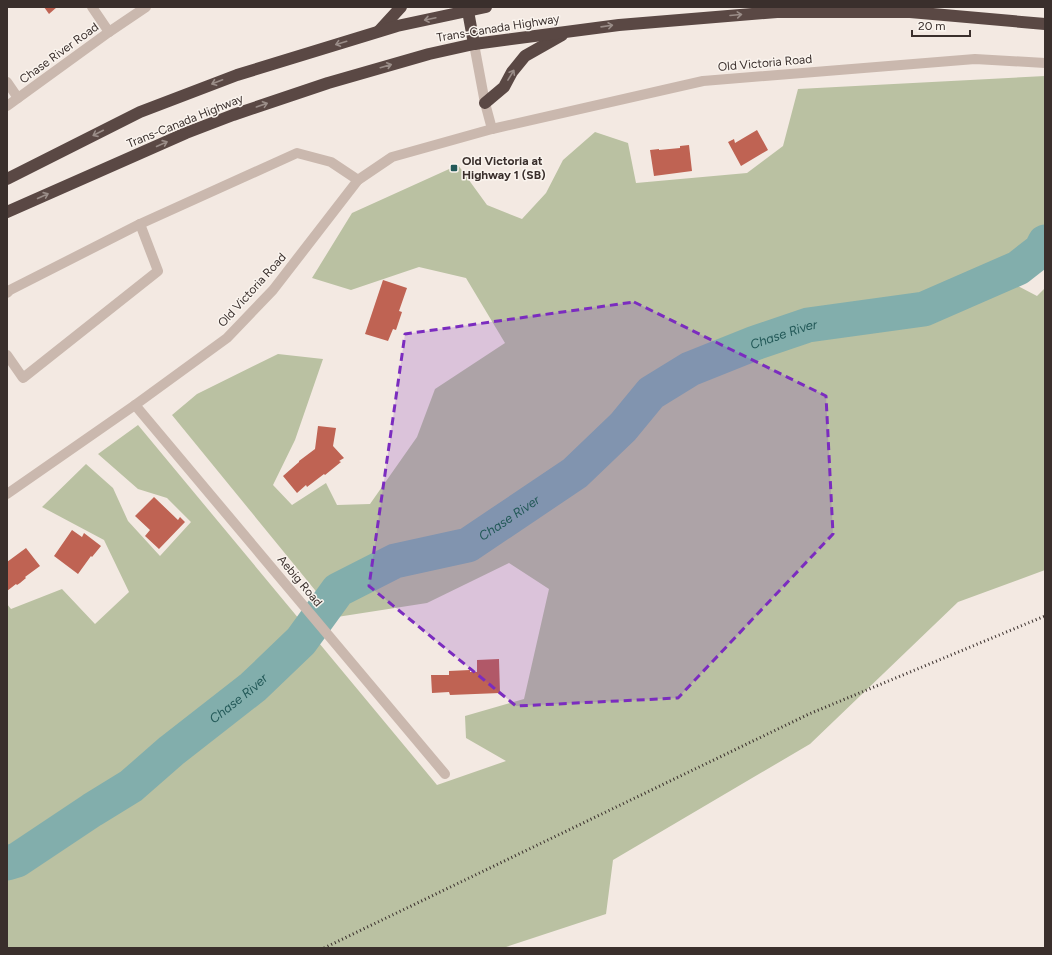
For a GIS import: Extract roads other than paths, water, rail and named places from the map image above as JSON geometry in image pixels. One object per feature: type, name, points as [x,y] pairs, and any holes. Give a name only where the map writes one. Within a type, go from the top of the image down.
[{"type":"highway","points":[[378,32],[401,7]]},
{"type":"highway","name":"Trans-Canada Highway","points":[[7,179],[140,112],[237,75],[397,26],[468,9],[486,7]]},
{"type":"highway","points":[[468,9],[474,44]]},
{"type":"highway","name":"Trans-Canada Highway","points":[[7,212],[186,133],[233,115],[328,83],[429,54],[474,44],[619,24],[777,12],[910,12],[1045,24]]},
{"type":"highway","points":[[486,104],[504,87],[512,72],[525,56],[568,32]]},
{"type":"street","points":[[92,7],[109,32]]},
{"type":"street","name":"Chase River Road","points":[[7,106],[146,7]]},
{"type":"street","points":[[474,44],[492,129]]},
{"type":"street","name":"Old Victoria Road","points":[[7,494],[135,405],[227,338],[273,290],[358,180],[392,157],[492,129],[703,81],[975,59],[1045,63]]},
{"type":"street","points":[[7,82],[18,98]]},
{"type":"street","points":[[7,294],[10,290],[140,224],[297,153],[331,162],[358,180]]},
{"type":"street","points":[[7,355],[23,378],[158,271],[140,224]]},
{"type":"street","name":"Aebig Road","points":[[135,405],[445,774]]},
{"type":"waterway","name":"Chase River","points":[[7,863],[17,860],[131,786],[171,751],[253,687],[301,641],[338,590],[395,561],[468,545],[575,473],[623,427],[651,393],[690,369],[755,343],[808,325],[924,309],[1018,268],[1041,250],[1045,242]]},
{"type":"railway","points":[[324,948],[809,714],[1045,616]]},
{"type":"place","name":"Old Victoria at Highway 1 (SB)","points":[[454,168]]}]
